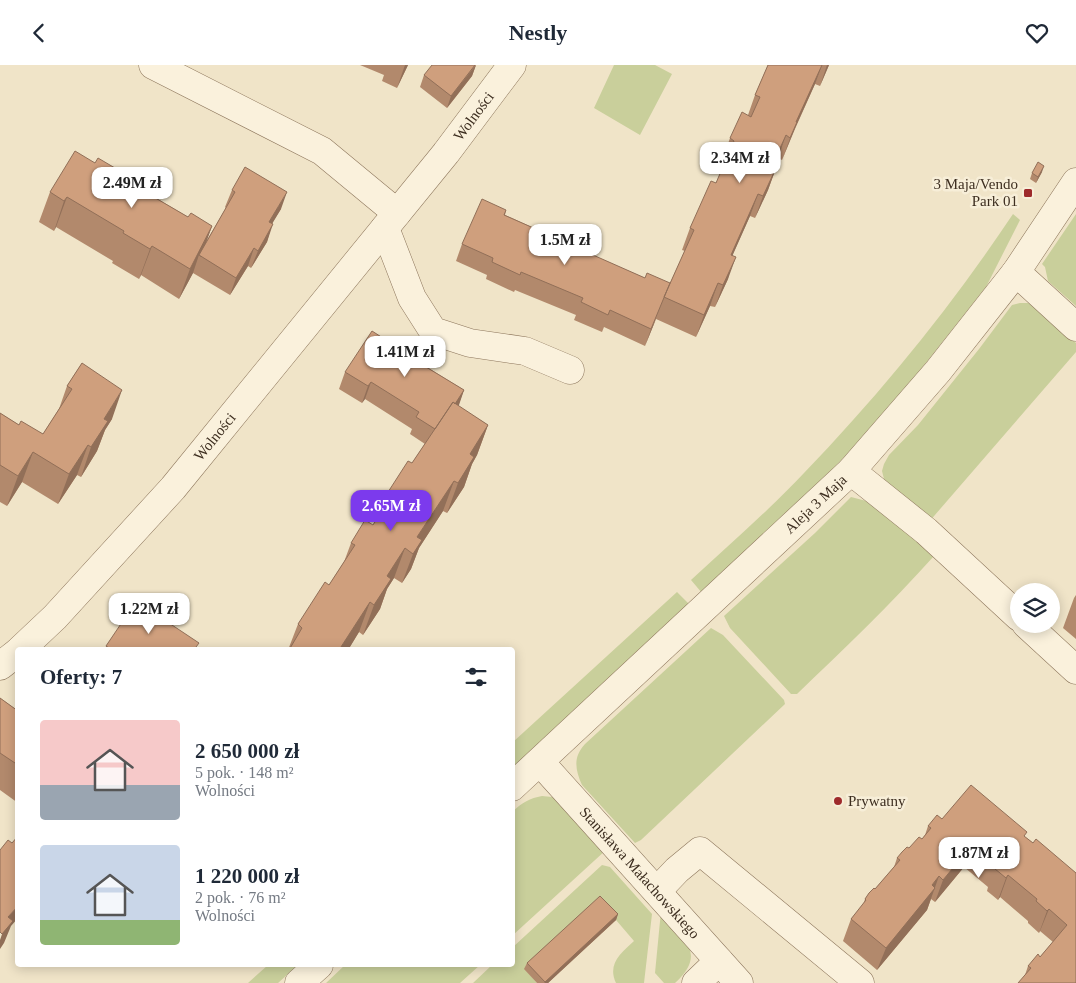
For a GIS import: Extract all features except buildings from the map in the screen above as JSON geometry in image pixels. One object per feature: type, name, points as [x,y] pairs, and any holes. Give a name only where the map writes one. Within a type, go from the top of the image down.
[{"type":"street","points":[[153,65],[322,151],[391,220],[412,298],[434,331],[470,343],[525,351],[570,370]]},
{"type":"street","name":"Wolności","points":[[24,647],[75,596],[173,488],[446,153],[512,65]]},
{"type":"street","name":"Aleja 3 Maja","points":[[515,784],[852,471],[938,371],[1016,272],[1076,182]]},
{"type":"street","points":[[1016,272],[1076,327]]},
{"type":"street","points":[[852,471],[926,531],[1010,609]]},
{"type":"street","points":[[1036,633],[1076,670]]},
{"type":"street","name":"Wolności","points":[[0,666],[15,654]]},
{"type":"street","name":"Stanisława Małachowskiego","points":[[540,762],[739,983]]},
{"type":"street","points":[[657,891],[677,870],[700,851],[860,983]]},
{"type":"street","points":[[696,983],[719,961]]},
{"type":"street","points":[[299,983],[317,967]]},
{"type":"green space","points":[[614,65],[655,65],[672,74],[640,135],[594,108]]},
{"type":"green space","points":[[1013,214],[1020,220],[986,287],[899,397],[791,512],[702,593],[691,580],[748,528],[833,443],[940,316]]},
{"type":"green space","points":[[1076,214],[1076,306],[1048,281],[1045,267],[1042,264]]},
{"type":"green space","points":[[1028,303],[1036,307],[1076,343],[1076,352],[928,523],[886,487],[882,471],[884,464],[889,455],[918,425],[1012,305]]},
{"type":"green space","points":[[851,497],[874,503],[934,556],[884,609],[797,694],[791,694],[730,628],[724,616],[815,533]]},
{"type":"green space","points":[[677,592],[690,605],[515,766],[515,740]]},
{"type":"green space","points":[[711,628],[723,635],[784,700],[785,704],[641,840],[635,843],[582,785],[576,763],[578,754],[585,744]]},
{"type":"green space","points":[[542,796],[552,797],[561,803],[606,850],[515,933],[515,810],[526,801]]},
{"type":"green space","points":[[602,865],[610,867],[652,914],[644,983],[616,983],[613,970],[614,965],[620,955],[634,941],[616,920],[525,969],[537,983],[473,983],[490,967],[515,967],[515,945]]},
{"type":"green space","points":[[661,911],[684,938],[691,954],[690,963],[675,983],[664,983],[655,973]]},
{"type":"green space","points":[[266,967],[296,967],[278,983],[248,983]]},
{"type":"green space","points":[[343,967],[478,967],[460,983],[326,983]]},
{"type":"place","name":"3 Maja/Vendo Park 01","points":[[1028,193]]},
{"type":"place","name":"Prywatny","points":[[838,801]]}]
